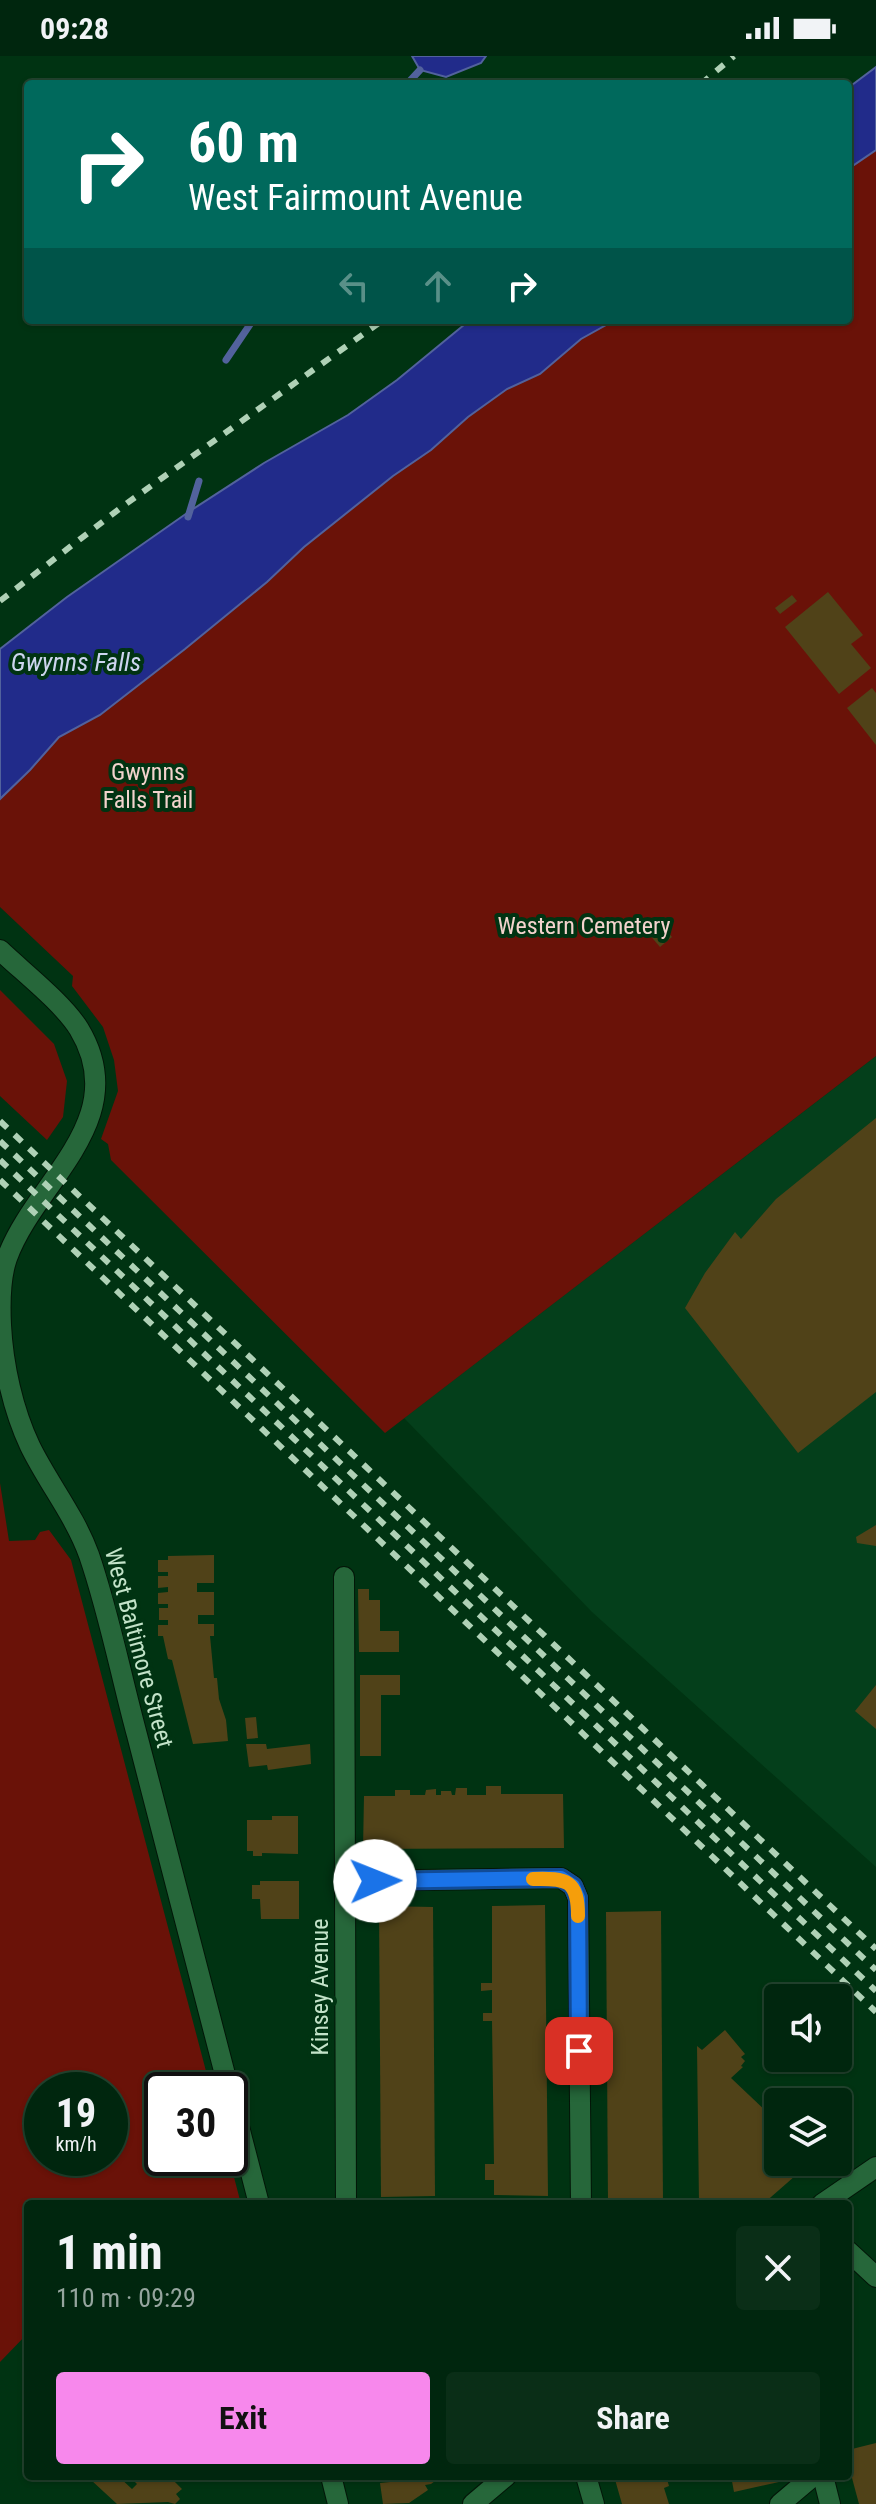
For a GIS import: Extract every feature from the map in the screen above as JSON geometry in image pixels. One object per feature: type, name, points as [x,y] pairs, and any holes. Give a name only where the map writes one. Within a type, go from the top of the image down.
[{"type":"street","name":"West Baltimore Street","points":[[0,950],[79,1029],[90,1054],[95,1079],[93,1106],[84,1134],[23,1224],[6,1259],[1,1292],[1,1328],[6,1364],[14,1402],[29,1444],[88,1553],[225,2072]]},
{"type":"street","name":"Kinsey Avenue","points":[[344,1577],[346,2200]]},
{"type":"street","points":[[346,1881],[561,1878],[573,1886],[578,1898],[581,2200]]},
{"type":"street","name":"West Baltimore Street","points":[[248,2161],[258,2200]]},
{"type":"street","points":[[828,2200],[876,2167]]},
{"type":"street","points":[[852,2255],[876,2277]]},
{"type":"street","points":[[332,2480],[338,2504]]},
{"type":"street","points":[[473,2504],[501,2480]]},
{"type":"street","points":[[587,2480],[594,2504]]},
{"type":"street","points":[[780,2504],[808,2480]]},
{"type":"street","points":[[824,2480],[830,2504]]},
{"type":"shaded area","points":[[876,1056],[876,1867],[592,1612],[404,1418]]},
{"type":"green space","name":"Western Cemetery","points":[[876,87],[876,1056],[385,1433],[111,1160],[108,1144],[101,1139],[118,1091],[114,1060],[103,1027],[72,986],[73,976],[0,907],[0,721],[529,324],[852,324],[852,107]]},
{"type":"green space","points":[[0,990],[54,1044],[67,1081],[63,1117],[47,1140],[0,1096]]},
{"type":"green space","points":[[0,1483],[9,1541],[35,1540],[40,1532],[49,1530],[71,1560],[206,2072],[144,2072],[144,2176],[234,2176],[240,2200],[24,2200],[24,2337],[0,2362]]},
{"type":"water","points":[[412,56],[486,56],[481,63],[446,77],[420,70]]},
{"type":"water","points":[[876,67],[876,150],[852,166],[852,85]]},
{"type":"water","name":"Gwynns Falls","points":[[465,324],[608,324],[581,339],[540,374],[507,389],[468,417],[431,450],[393,476],[304,547],[267,582],[185,649],[100,715],[59,737],[0,799],[0,649],[67,597],[190,511],[264,463],[348,415],[397,380]]},
{"type":"building","points":[[828,592],[863,635],[851,644],[871,668],[839,694],[785,627]]},
{"type":"building","points":[[792,595],[797,601],[780,614],[775,608]]},
{"type":"building","points":[[872,688],[876,693],[876,745],[847,708]]},
{"type":"building","points":[[660,923],[672,937],[660,947],[648,933]]},
{"type":"building","points":[[876,1118],[876,1392],[798,1453],[685,1308],[705,1273],[735,1232],[741,1239],[776,1199]]},
{"type":"building","points":[[876,1525],[876,1546],[857,1543],[856,1537]]},
{"type":"building","points":[[214,1555],[214,1583],[197,1583],[197,1592],[214,1592],[214,1615],[198,1615],[198,1624],[214,1624],[214,1636],[210,1636],[214,1678],[217,1678],[228,1741],[193,1744],[172,1660],[168,1659],[163,1636],[158,1636],[158,1625],[168,1625],[168,1620],[159,1620],[159,1608],[168,1608],[168,1604],[158,1604],[158,1593],[168,1592],[168,1587],[158,1588],[158,1576],[168,1576],[168,1572],[158,1572],[158,1560],[168,1560],[168,1556]]},
{"type":"building","points":[[358,1589],[369,1589],[369,1600],[380,1600],[380,1631],[399,1631],[399,1652],[359,1652]]},
{"type":"building","points":[[360,1675],[400,1675],[400,1695],[381,1695],[381,1756],[360,1756]]},
{"type":"building","points":[[876,1685],[876,1729],[855,1711]]},
{"type":"building","points":[[256,1717],[258,1738],[247,1739],[245,1718]]},
{"type":"building","points":[[246,1744],[266,1744],[267,1749],[310,1744],[311,1764],[268,1770],[267,1765],[249,1767]]},
{"type":"building","points":[[486,1786],[501,1786],[501,1794],[563,1794],[564,1848],[363,1849],[364,1796],[395,1796],[395,1790],[410,1790],[410,1795],[425,1795],[426,1790],[436,1789],[436,1795],[441,1795],[441,1791],[451,1791],[455,1795],[456,1788],[467,1788],[467,1795],[486,1795]]},
{"type":"building","points":[[272,1816],[298,1816],[298,1854],[262,1853],[262,1856],[253,1856],[253,1851],[247,1851],[247,1820],[272,1820]]},
{"type":"building","points":[[260,1881],[299,1881],[299,1919],[261,1919],[260,1899],[252,1899],[252,1885],[260,1885]]},
{"type":"building","points":[[545,1905],[548,2196],[494,2195],[494,2180],[485,2180],[485,2164],[494,2164],[492,2021],[483,2021],[483,2013],[492,2013],[492,1990],[481,1991],[481,1983],[492,1983],[492,1906]]},
{"type":"building","points":[[379,1906],[433,1907],[435,2196],[381,2197]]},
{"type":"building","points":[[661,1911],[663,2200],[608,2200],[606,1912]]},
{"type":"building","points":[[725,2030],[745,2054],[741,2057],[745,2061],[743,2067],[731,2078],[764,2109],[764,2176],[795,2176],[768,2200],[699,2200],[697,2046],[702,2050]]},
{"type":"building","points":[[876,2443],[876,2504],[859,2504],[852,2478],[852,2449]]},
{"type":"building","points":[[91,2480],[122,2480],[132,2489],[137,2484],[133,2480],[173,2480],[182,2489],[176,2494],[180,2499],[175,2504],[117,2504]]},
{"type":"building","points":[[436,2480],[425,2485],[428,2490],[409,2503],[383,2504],[380,2483]]},
{"type":"building","points":[[615,2480],[667,2480],[669,2486],[664,2488],[669,2504],[622,2504]]},
{"type":"building","points":[[732,2480],[788,2480],[734,2492]]},
{"type":"waterway","points":[[411,80],[420,70]]},
{"type":"waterway","points":[[226,360],[250,324]]},
{"type":"waterway","points":[[188,517],[199,481]]},
{"type":"railway","points":[[706,80],[734,56]]},
{"type":"railway","points":[[0,601],[123,506],[377,324]]},
{"type":"railway","points":[[0,1121],[876,1949]]},
{"type":"railway","points":[[0,1141],[876,1970]]},
{"type":"railway","points":[[0,1160],[876,1991]]},
{"type":"railway","points":[[0,1180],[876,2012]]},
{"type":"slow traffic","points":[[533,1879],[561,1878],[573,1886],[578,1898],[578,1916]]},
{"type":"route","points":[[375,1881],[561,1878],[573,1886],[578,1898],[579,2051]]},
{"type":"park label","name":"Gwynns Falls Trail","points":[[148,786]]}]
